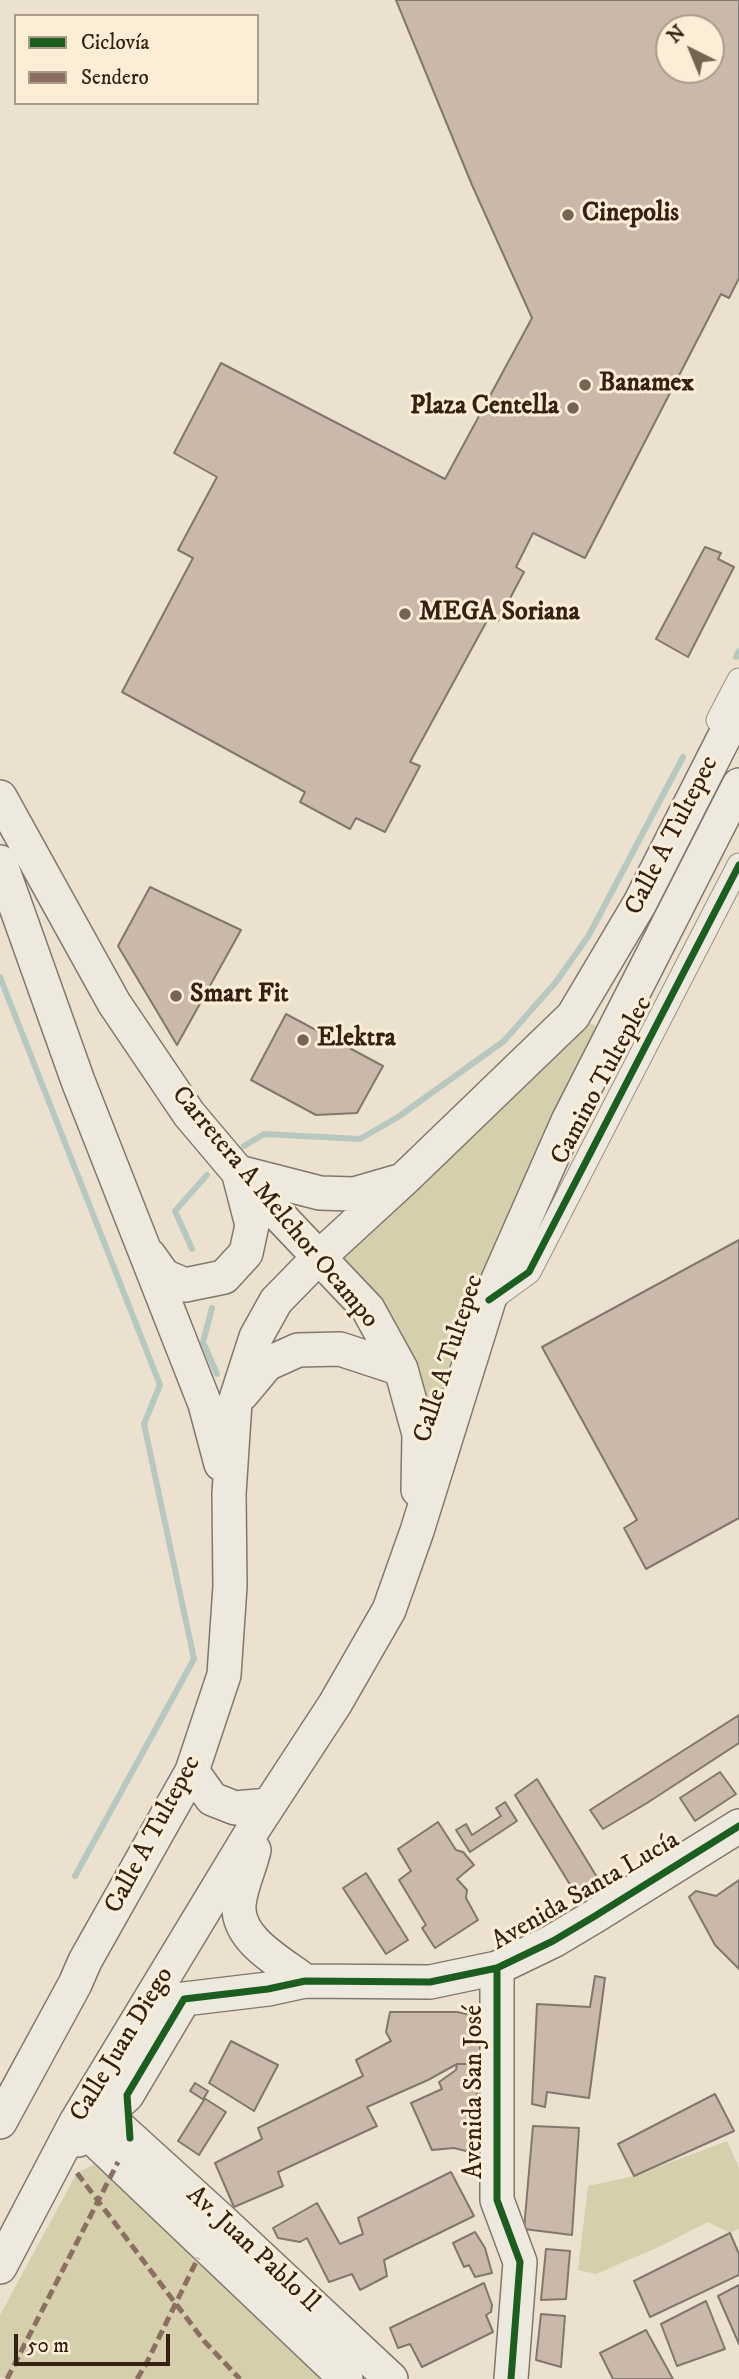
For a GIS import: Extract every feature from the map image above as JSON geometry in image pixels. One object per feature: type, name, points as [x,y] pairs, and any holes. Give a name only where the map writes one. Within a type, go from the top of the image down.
[{"type":"main road","name":"Calle A Tultepec","points":[[0,2122],[85,1961],[192,1771],[224,1675],[230,1586],[229,1494],[235,1402],[256,1337],[276,1301],[318,1258],[573,1016],[629,921],[739,708]]},
{"type":"main road","name":"Calle A Tultepec","points":[[261,1817],[335,1703],[389,1610],[417,1531],[489,1300],[568,1121],[739,785]]},
{"type":"main road","name":"Carretera A Melchor Ocampo","points":[[0,796],[114,1003],[189,1114],[238,1172],[368,1309],[401,1369],[419,1433],[417,1531]]},
{"type":"main road","points":[[0,862],[78,1082],[205,1404],[229,1494]]},
{"type":"main road","points":[[142,1244],[164,1276],[185,1286],[224,1277],[246,1253],[252,1226],[238,1172],[320,1193],[354,1194],[404,1179]]},
{"type":"main road","points":[[235,1402],[267,1364],[298,1350],[340,1349],[401,1369]]},
{"type":"main road","points":[[192,1771],[212,1800],[261,1817],[254,1852],[243,1882],[239,1906],[243,1924],[253,1940],[305,1981]]},
{"type":"main road","name":"Calle Juan Diego","points":[[104,2118],[261,1817]]},
{"type":"main road","name":"Avenida Santa Lucía","points":[[104,2118],[184,1999],[268,1989],[305,1981],[430,1982],[497,1968],[574,1928],[739,1826]]},
{"type":"main road","name":"Avenida San José","points":[[497,1968],[497,2200],[520,2262],[511,2379]]},
{"type":"main road","points":[[0,2267],[57,2158],[104,2118],[346,2379]]},
{"type":"main road","name":"Av. Juan Pablo ll","points":[[104,2118],[391,2379]]},
{"type":"street","points":[[629,921],[660,832],[739,680]]},
{"type":"street","name":"Camino Tulteplec","points":[[489,1300],[530,1272],[739,865]]},
{"type":"shaded area","points":[[573,1016],[613,1033],[470,1344],[417,1527],[419,1434],[321,1258]]},
{"type":"shaded area","points":[[727,2141],[739,2168],[739,2229],[730,2233],[708,2222],[596,2274],[578,2270],[588,2186],[634,2176]]},
{"type":"shaded area","points":[[97,2163],[323,2379],[0,2377],[0,2315],[77,2173]]},
{"type":"building","name":"Plaza Centella","points":[[396,0],[739,0],[739,278],[729,298],[721,294],[585,558],[533,533],[516,567],[524,572],[498,621],[489,617],[410,762],[420,766],[385,832],[356,818],[350,829],[300,802],[305,792],[122,692],[193,558],[178,550],[217,477],[174,453],[221,363],[445,479],[532,318],[472,185]]},
{"type":"building","points":[[705,547],[721,553],[718,559],[734,567],[688,657],[656,639]]},
{"type":"building","name":"Smart Fit","points":[[150,887],[241,930],[177,1045],[118,946]]},
{"type":"building","name":"Elektra","points":[[286,1014],[383,1066],[357,1113],[316,1115],[251,1080]]},
{"type":"building","points":[[739,1240],[739,1518],[646,1569],[624,1528],[637,1520],[542,1347]]},
{"type":"building","points":[[739,1715],[739,1743],[603,1829],[590,1810]]},
{"type":"building","points":[[720,1772],[736,1794],[695,1821],[680,1798]]},
{"type":"building","points":[[537,1779],[600,1882],[577,1896],[515,1795]]},
{"type":"building","points":[[505,1802],[517,1821],[470,1852],[456,1830],[466,1824],[472,1835],[501,1816],[496,1808]]},
{"type":"building","points":[[438,1822],[456,1850],[463,1852],[474,1865],[457,1879],[467,1890],[466,1898],[478,1920],[435,1948],[422,1928],[426,1925],[399,1880],[411,1871],[398,1849]]},
{"type":"building","points":[[366,1873],[408,1940],[386,1954],[343,1888]]},
{"type":"building","points":[[739,1880],[739,1969],[715,1945],[689,1897],[696,1891],[716,1896]]},
{"type":"building","points":[[595,1976],[605,1978],[589,2098],[547,2092],[545,2107],[532,2104],[537,2004],[590,2007]]},
{"type":"building","points":[[390,2012],[457,2012],[471,2015],[480,2040],[481,2064],[457,2064],[367,2107],[377,2126],[278,2172],[283,2186],[234,2207],[215,2163],[262,2139],[258,2128],[363,2076],[356,2060],[391,2041],[386,2032]]},
{"type":"building","points":[[231,2041],[278,2065],[254,2111],[209,2083]]},
{"type":"building","points":[[457,2064],[481,2064],[470,2152],[454,2148],[432,2150],[411,2103],[442,2089],[439,2082],[456,2070]]},
{"type":"building","points":[[195,2083],[208,2091],[204,2098],[226,2112],[199,2155],[178,2141],[204,2100],[190,2091]]},
{"type":"building","points":[[715,2094],[734,2131],[634,2176],[618,2144]]},
{"type":"building","points":[[533,2126],[579,2128],[572,2235],[524,2229]]},
{"type":"building","points":[[451,2172],[474,2216],[384,2260],[387,2276],[360,2290],[352,2274],[329,2282],[307,2238],[300,2242],[278,2238],[273,2228],[317,2203],[340,2244],[363,2234],[358,2218]]},
{"type":"building","points":[[475,2232],[485,2248],[492,2273],[475,2277],[469,2265],[464,2267],[453,2243]]},
{"type":"building","points":[[730,2233],[739,2254],[739,2275],[650,2317],[634,2281]]},
{"type":"building","points":[[546,2249],[570,2251],[566,2299],[541,2300]]},
{"type":"building","points":[[484,2283],[492,2305],[491,2312],[486,2315],[493,2332],[422,2367],[410,2344],[398,2348],[390,2328]]},
{"type":"building","points":[[739,2285],[739,2344],[718,2296]]},
{"type":"building","points":[[706,2301],[725,2349],[677,2366],[661,2324]]},
{"type":"building","points":[[541,2314],[565,2316],[561,2367],[536,2360]]},
{"type":"building","points":[[646,2330],[673,2379],[613,2379],[600,2353]]},
{"type":"waterway","points":[[736,657],[739,651]]},
{"type":"waterway","points":[[244,1146],[264,1134],[360,1139],[398,1117],[504,1041],[556,982],[589,935],[683,757]]},
{"type":"waterway","points":[[0,977],[160,1385],[144,1424],[194,1659],[75,1876]]},
{"type":"waterway","points":[[192,1249],[175,1211],[207,1175]]},
{"type":"waterway","points":[[212,1308],[203,1342],[217,1374]]},
{"type":"marked path","points":[[7,2379],[118,2162]]},
{"type":"marked path","points":[[77,2173],[204,2341],[240,2379]]},
{"type":"marked path","points":[[137,2379],[198,2258]]},
{"type":"cycle path","points":[[489,1300],[529,1272],[739,865]]},
{"type":"cycle path","points":[[130,2138],[127,2095],[184,1999],[268,1989],[305,1981],[430,1982],[497,1968],[553,1941],[739,1826]]},
{"type":"cycle path","points":[[497,1968],[497,2200],[520,2262],[511,2379]]},
{"type":"place","name":"Cinepolis","points":[[568,215]]},
{"type":"place","name":"Banamex","points":[[585,385]]},
{"type":"place","name":"Plaza Centella","points":[[573,408]]},
{"type":"place","name":"MEGA Soriana","points":[[405,614]]},
{"type":"place","name":"Smart Fit","points":[[176,996]]},
{"type":"place","name":"Elektra","points":[[303,1040]]}]
